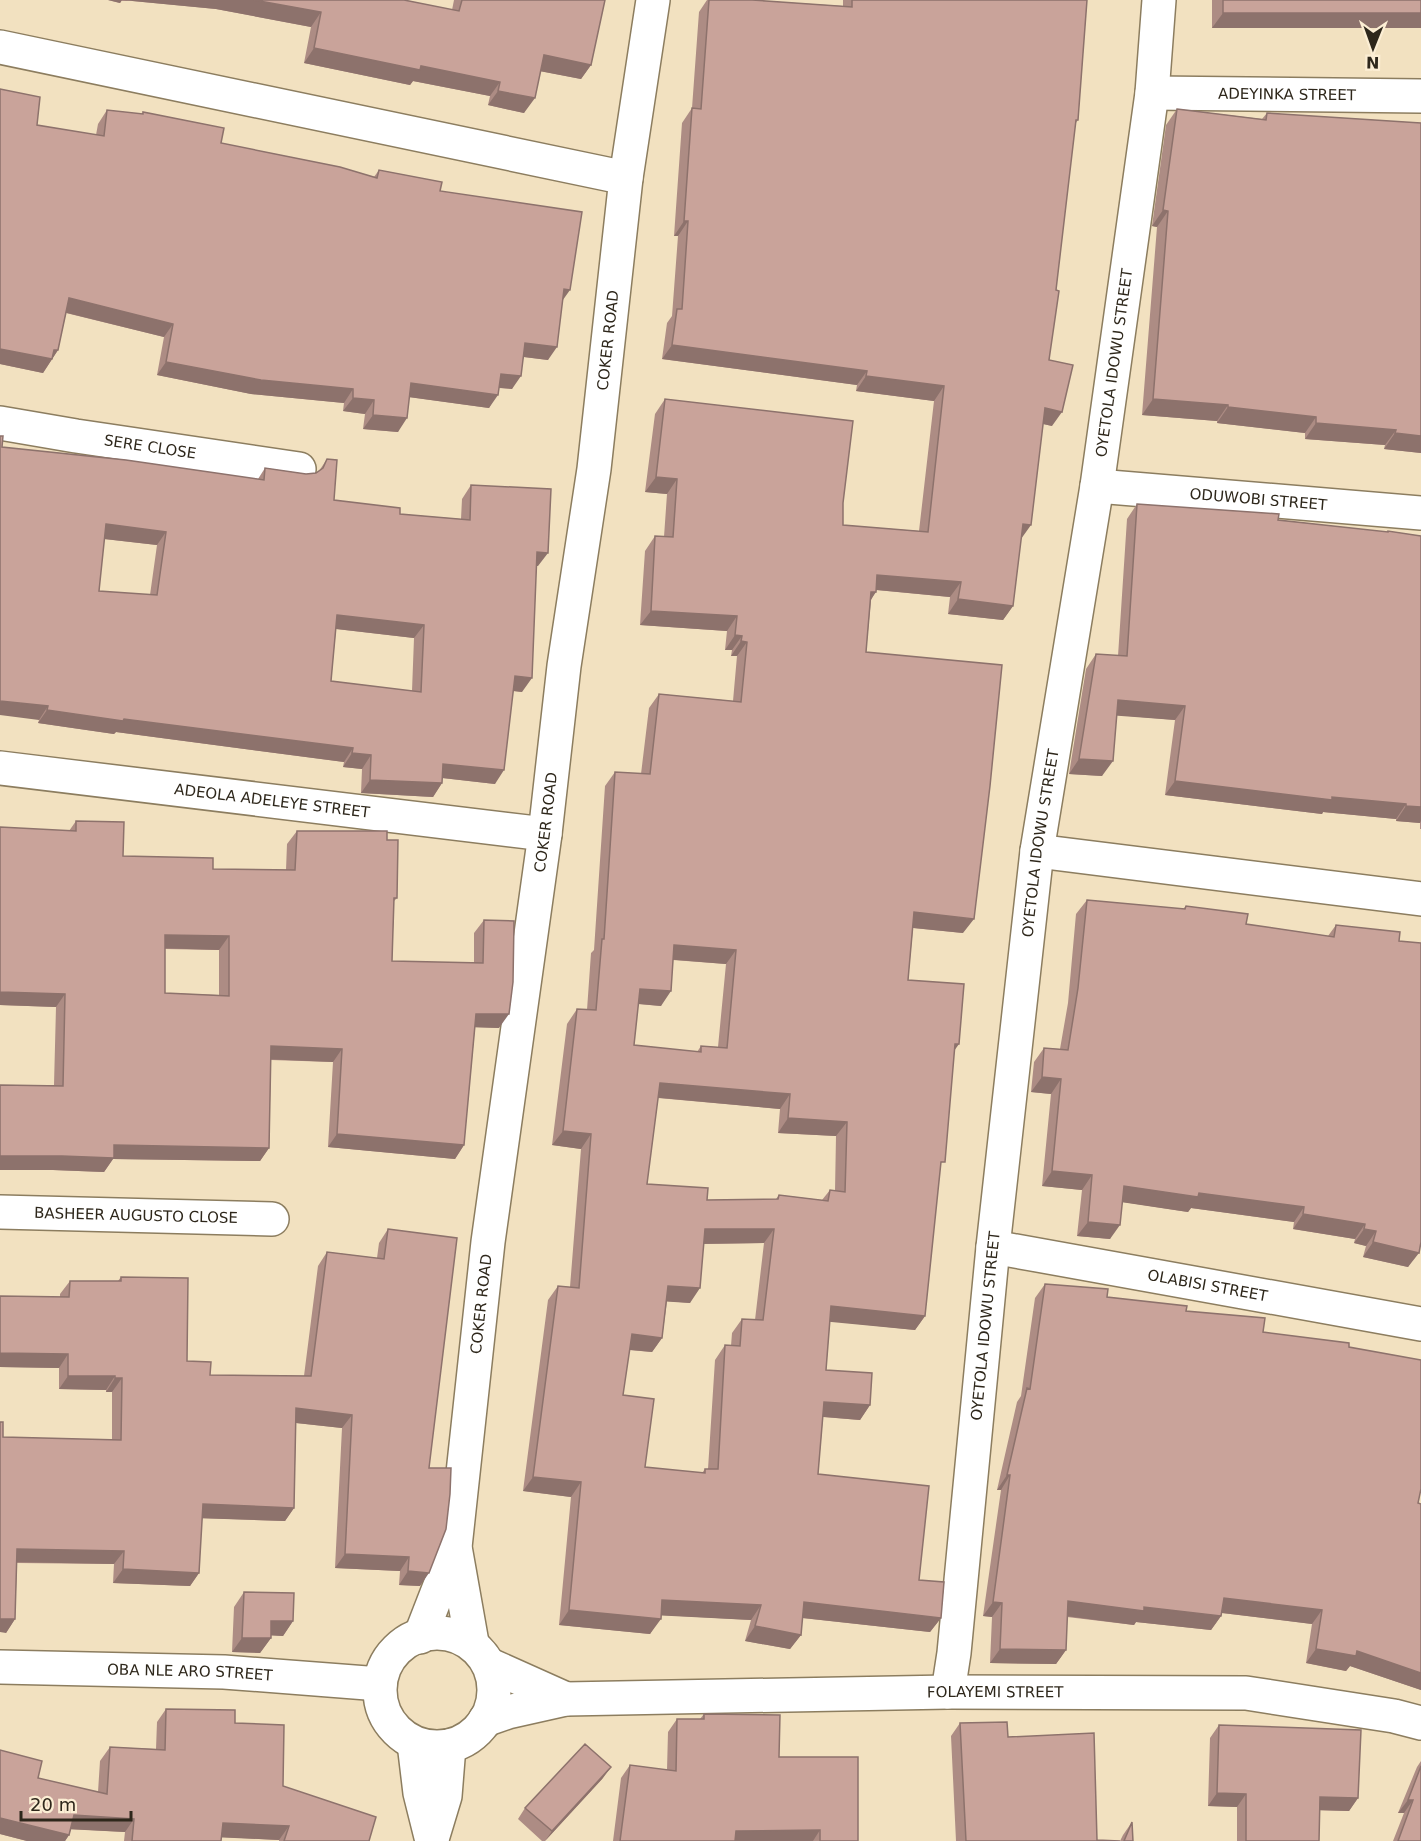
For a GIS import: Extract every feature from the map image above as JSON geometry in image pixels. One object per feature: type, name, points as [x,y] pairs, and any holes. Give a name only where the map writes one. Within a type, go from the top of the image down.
[{"type":"street","name":"COKER ROAD","points":[[481,1654],[455,1547],[488,1242],[544,834],[564,666],[594,469],[626,178],[653,0]]},
{"type":"street","name":"OYETOLA IDOWU STREET","points":[[948,1692],[954,1653],[993,1247],[1037,851],[1097,486],[1152,93],[1159,0]]},
{"type":"street","points":[[0,47],[626,178]]},
{"type":"street","name":"ADEYINKA STREET","points":[[1152,93],[1421,96]]},
{"type":"street","name":"SERE CLOSE","points":[[0,423],[299,469]]},
{"type":"street","name":"ODUWOBI STREET","points":[[1097,486],[1421,513]]},
{"type":"street","name":"ADEOLA ADELEYE STREET","points":[[0,768],[544,834]]},
{"type":"street","points":[[1037,851],[1421,899]]},
{"type":"street","name":"BASHEER AUGUSTO CLOSE","points":[[0,1212],[272,1218]]},
{"type":"street","name":"OLABISI STREET","points":[[993,1247],[1421,1324]]},
{"type":"street","points":[[420,1637],[455,1547]]},
{"type":"street","points":[[481,1654],[495,1685],[494,1700],[480,1729],[466,1740],[449,1746],[432,1747],[414,1743],[399,1733],[387,1719],[381,1702],[380,1684],[383,1669],[390,1656],[401,1645],[428,1633],[443,1632],[459,1636],[481,1654],[566,1699]]},
{"type":"street","name":"OBA NLE ARO STREET","points":[[0,1667],[224,1671],[380,1684]]},
{"type":"street","name":"FOLAYEMI STREET","points":[[566,1699],[948,1692],[1246,1693],[1394,1716],[1421,1723]]},
{"type":"street","points":[[485,1720],[508,1712],[566,1699]]},
{"type":"street","points":[[414,1743],[420,1793],[432,1841]]},
{"type":"street","points":[[432,1841],[445,1796],[449,1746]]},
{"type":"building","points":[[254,0],[404,0],[459,11],[462,0],[605,0],[591,65],[544,55],[535,98],[498,91],[500,82],[421,66],[420,70],[314,48],[321,12]]},
{"type":"building","points":[[709,0],[752,0],[852,7],[852,0],[1087,0],[1078,120],[1076,120],[1056,290],[1059,291],[1049,360],[1073,365],[1062,412],[1045,408],[1031,525],[1023,524],[1013,606],[958,599],[961,582],[877,575],[876,592],[871,592],[866,652],[1002,665],[974,919],[914,912],[908,980],[964,984],[959,1044],[955,1044],[945,1162],[941,1162],[925,1316],[831,1306],[826,1370],[872,1373],[870,1405],[824,1402],[818,1474],[929,1486],[919,1580],[944,1582],[941,1618],[804,1602],[801,1635],[755,1626],[761,1605],[662,1600],[661,1619],[569,1610],[581,1482],[533,1477],[558,1286],[579,1288],[591,1134],[563,1131],[577,1009],[596,1010],[602,939],[604,939],[615,772],[650,774],[659,694],[741,702],[747,642],[741,641],[742,636],[735,635],[737,616],[651,611],[655,536],[673,537],[677,479],[656,477],[665,399],[853,421],[843,503],[843,525],[928,532],[944,386],[866,376],[867,371],[672,345],[677,309],[682,309],[688,221],[684,221],[692,108],[701,109]],"holes":[[[674,945],[736,950],[727,1048],[701,1046],[701,1052],[634,1045],[640,989],[671,991]],[[660,1083],[790,1094],[788,1118],[847,1122],[845,1192],[830,1190],[828,1201],[779,1195],[778,1199],[707,1200],[708,1188],[647,1184]],[[705,1229],[774,1229],[763,1320],[742,1319],[740,1346],[725,1345],[718,1469],[705,1469],[705,1473],[645,1467],[654,1399],[623,1395],[632,1334],[662,1338],[668,1286],[700,1288]]]},
{"type":"building","points":[[1223,0],[1421,0],[1421,13],[1223,13]]},
{"type":"building","points":[[0,89],[40,97],[37,125],[104,136],[107,110],[143,114],[143,112],[224,128],[221,143],[340,167],[377,178],[379,170],[442,182],[440,191],[582,212],[570,290],[564,289],[557,347],[525,343],[521,376],[501,374],[498,395],[411,383],[407,418],[373,415],[374,400],[353,398],[353,389],[261,380],[166,362],[173,324],[69,298],[58,350],[54,350],[52,359],[0,349]]},
{"type":"building","points":[[1177,109],[1266,120],[1267,113],[1421,123],[1421,436],[1395,433],[1396,430],[1316,423],[1316,417],[1228,407],[1228,405],[1153,399],[1168,211],[1163,210]]},
{"type":"building","points":[[0,436],[3,436],[2,447],[126,460],[264,480],[265,468],[306,474],[316,473],[323,468],[327,459],[337,460],[334,500],[400,508],[400,514],[470,520],[471,485],[551,489],[548,553],[537,552],[532,678],[515,676],[504,770],[443,764],[442,783],[370,780],[371,755],[352,753],[353,748],[124,719],[123,721],[47,710],[48,706],[0,701]],"holes":[[[106,524],[166,532],[157,595],[99,591]],[[337,615],[424,625],[421,692],[331,681]]]},
{"type":"building","points":[[1137,504],[1279,514],[1278,520],[1421,536],[1421,807],[1332,797],[1332,800],[1175,781],[1185,706],[1118,700],[1113,761],[1079,759],[1096,654],[1127,656]]},
{"type":"building","points":[[76,821],[124,822],[123,856],[213,858],[213,869],[295,870],[297,831],[387,831],[387,840],[398,840],[397,898],[394,898],[392,961],[483,963],[484,920],[514,921],[513,982],[509,1014],[476,1014],[464,1145],[337,1134],[342,1049],[271,1046],[269,1148],[114,1145],[114,1158],[0,1156],[0,1085],[63,1086],[65,994],[0,992],[0,827],[76,831]],"holes":[[[165,935],[229,936],[229,996],[165,993]]]},
{"type":"building","points":[[1087,900],[1185,909],[1186,906],[1248,914],[1246,924],[1334,937],[1336,925],[1400,932],[1399,941],[1421,943],[1421,1242],[1419,1253],[1373,1242],[1376,1231],[1364,1229],[1365,1224],[1303,1214],[1304,1207],[1199,1193],[1198,1197],[1124,1186],[1120,1225],[1088,1222],[1092,1175],[1052,1171],[1061,1079],[1042,1077],[1044,1048],[1068,1050],[1078,988]]},
{"type":"building","points":[[388,1229],[457,1238],[429,1468],[451,1468],[450,1494],[446,1529],[429,1573],[408,1571],[409,1557],[345,1554],[352,1415],[296,1408],[294,1508],[203,1504],[199,1573],[123,1569],[124,1551],[17,1549],[15,1619],[0,1619],[0,1422],[3,1422],[3,1437],[121,1440],[122,1378],[68,1376],[68,1354],[0,1353],[0,1296],[69,1297],[70,1281],[121,1281],[121,1277],[188,1278],[187,1361],[211,1362],[210,1375],[311,1376],[327,1252],[384,1259]]},
{"type":"building","points":[[1045,1284],[1108,1289],[1107,1297],[1187,1306],[1186,1311],[1265,1318],[1263,1332],[1349,1343],[1349,1347],[1421,1360],[1421,1489],[1418,1503],[1421,1504],[1421,1673],[1357,1651],[1356,1656],[1316,1649],[1322,1610],[1224,1598],[1221,1616],[1144,1607],[1144,1611],[1068,1601],[1066,1650],[1000,1649],[1002,1603],[993,1602],[1010,1475],[1007,1475],[1027,1388],[1030,1389]]},
{"type":"building","points":[[244,1592],[294,1593],[293,1621],[271,1621],[271,1638],[242,1638]]},
{"type":"building","points":[[166,1709],[235,1710],[235,1723],[284,1725],[283,1786],[376,1817],[369,1841],[284,1841],[289,1826],[223,1823],[221,1841],[132,1841],[134,1819],[74,1815],[69,1835],[0,1818],[0,1750],[42,1761],[38,1778],[107,1794],[110,1747],[165,1750]]},
{"type":"building","points":[[704,1714],[780,1715],[779,1757],[858,1757],[858,1841],[820,1841],[820,1830],[736,1831],[735,1841],[620,1841],[630,1765],[676,1771],[677,1719],[704,1719]]},
{"type":"building","points":[[1007,1722],[1008,1737],[1094,1733],[1097,1840],[1120,1841],[966,1841],[960,1723]]},
{"type":"building","points":[[1219,1725],[1361,1730],[1358,1798],[1320,1797],[1319,1841],[1246,1841],[1246,1794],[1217,1793]]},
{"type":"building","points":[[585,1744],[611,1767],[552,1831],[525,1808]]},
{"type":"building","points":[[1421,1766],[1421,1841],[1398,1841],[1413,1800],[1408,1800]]},
{"type":"building","points":[[1132,1822],[1133,1841],[1124,1841]]}]
